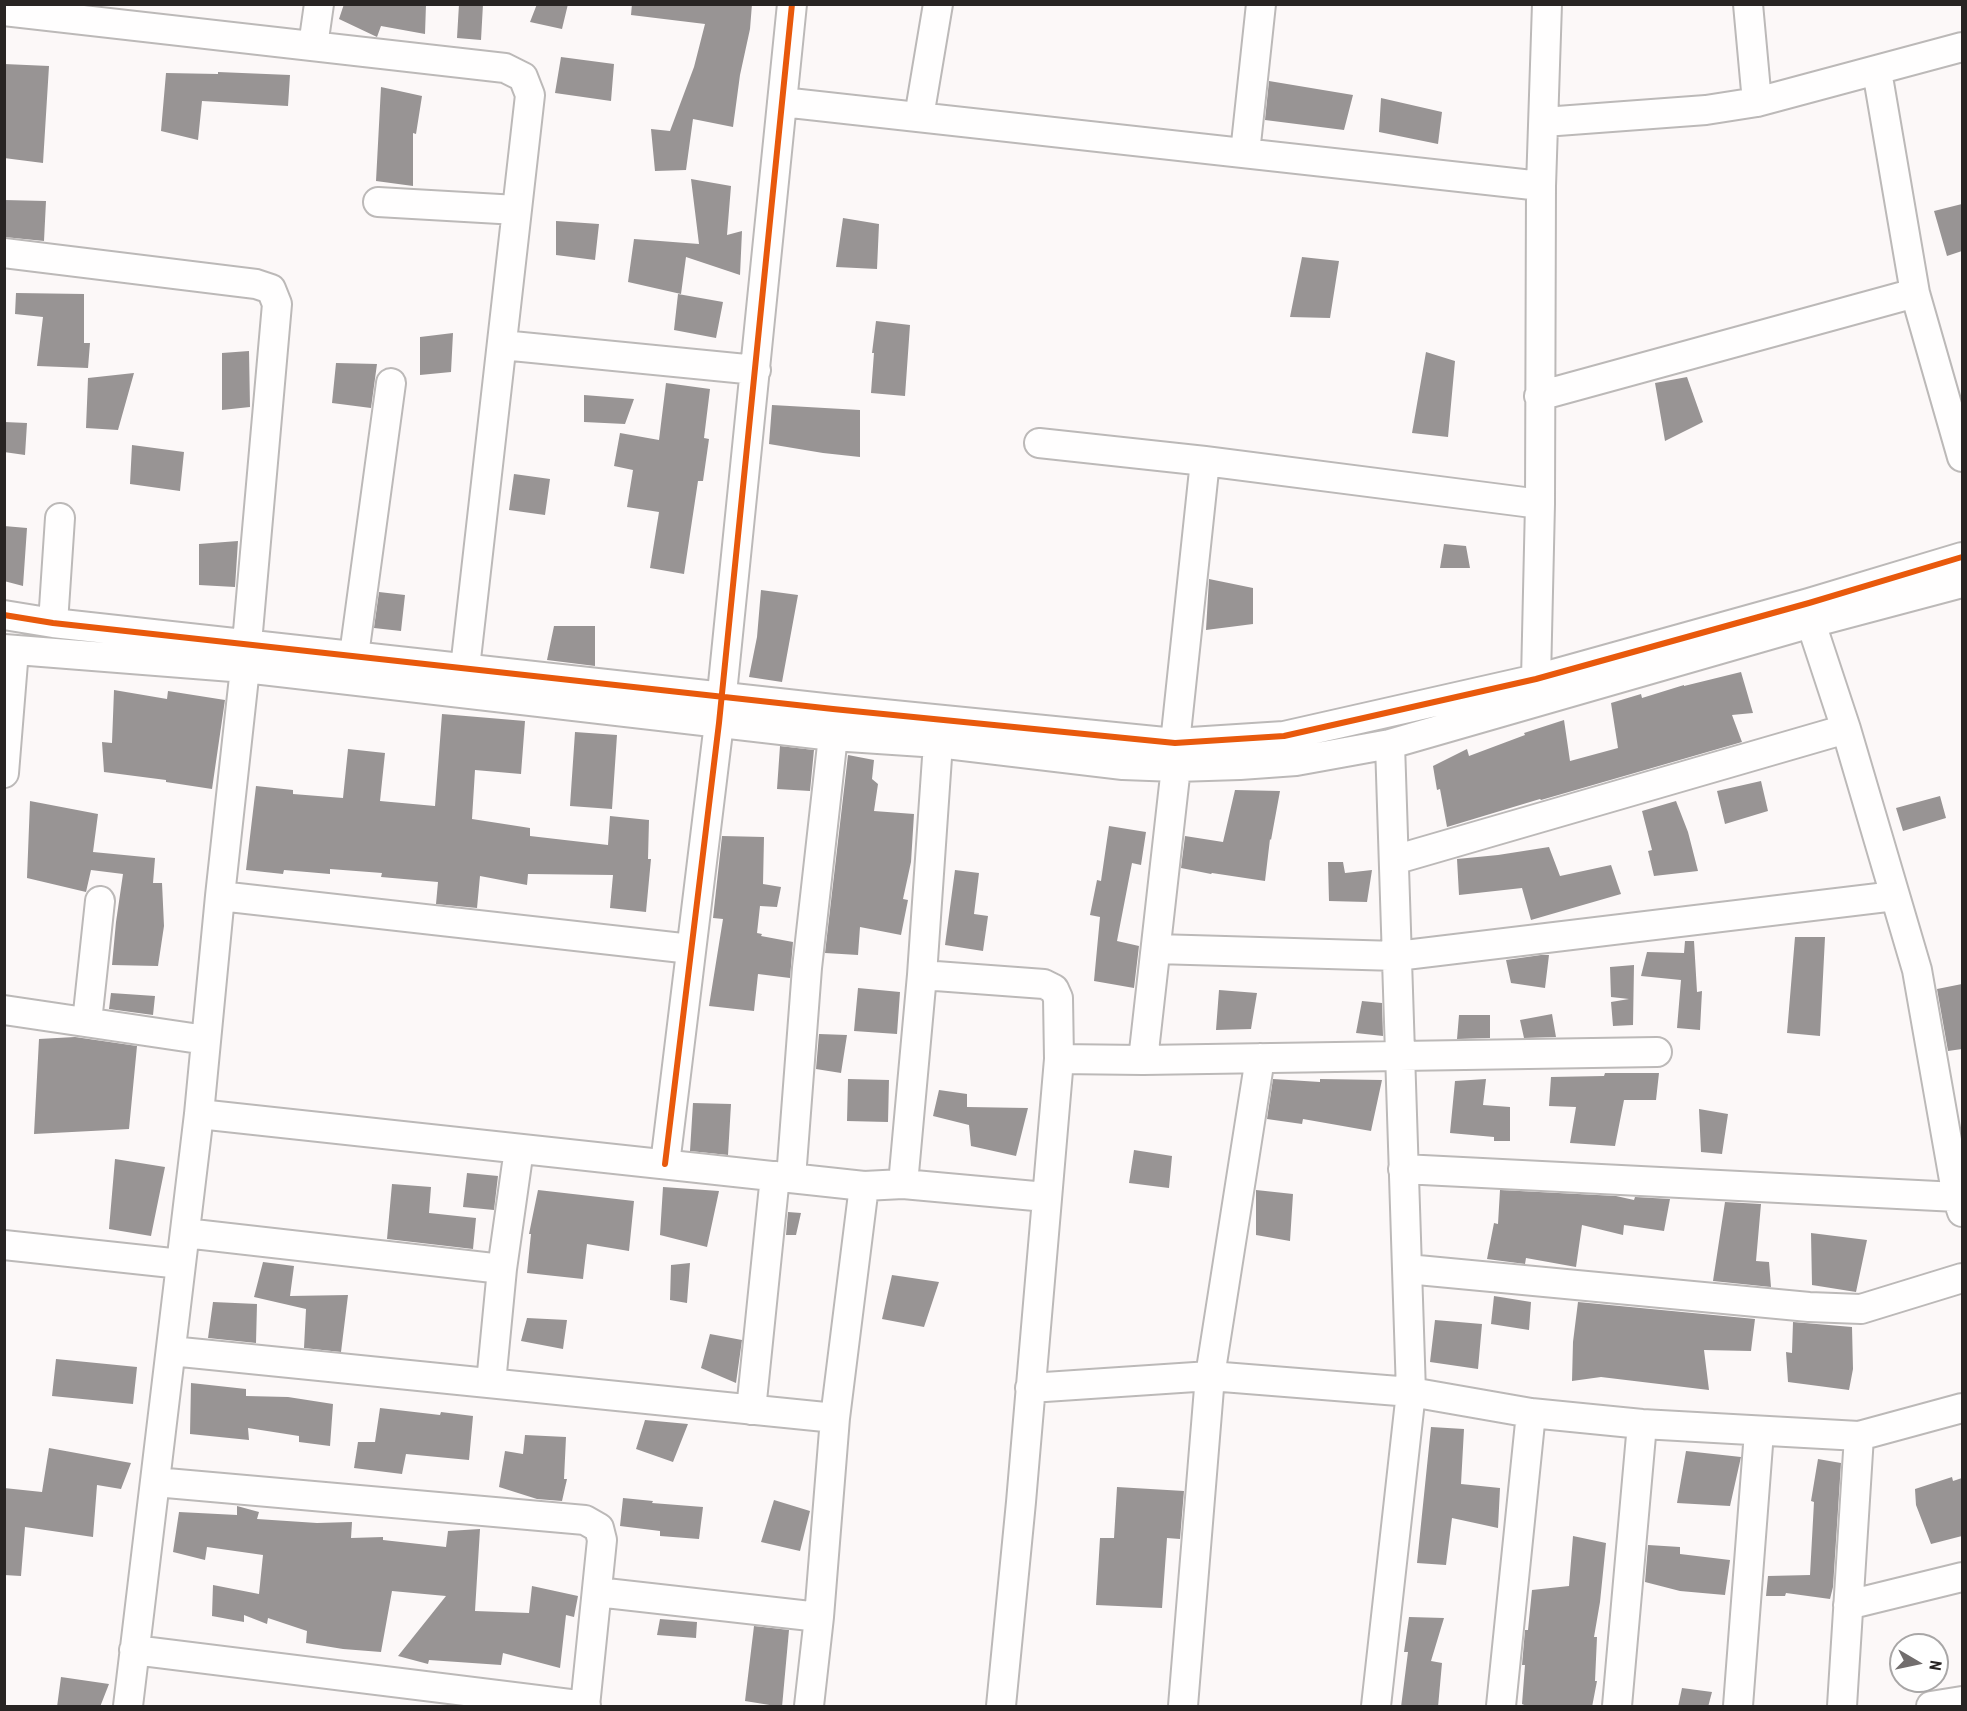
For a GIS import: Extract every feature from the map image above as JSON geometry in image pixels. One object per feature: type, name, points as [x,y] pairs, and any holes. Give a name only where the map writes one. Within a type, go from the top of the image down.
[{"type":"street","points":[[313,46],[319,4]]},
{"type":"street","points":[[665,1164],[721,709],[792,4]]},
{"type":"street","points":[[919,117],[938,4]]},
{"type":"street","points":[[1245,153],[1261,4]]},
{"type":"street","points":[[1536,679],[1540,504],[1541,186],[1547,4]]},
{"type":"street","points":[[1748,4],[1757,102]]},
{"type":"street","points":[[4,11],[87,13],[313,46],[505,68],[523,77],[530,95],[465,668]]},
{"type":"street","points":[[1544,122],[1706,110],[1757,102],[1962,47]]},
{"type":"street","points":[[1877,71],[1915,293],[1962,456]]},
{"type":"street","points":[[782,102],[1541,186]]},
{"type":"street","points":[[378,202],[518,210]]},
{"type":"street","points":[[4,253],[256,284],[271,289],[277,304],[246,656],[199,1114],[128,1707]]},
{"type":"street","points":[[1539,396],[1915,293]]},
{"type":"street","points":[[502,345],[756,370]]},
{"type":"street","points":[[354,655],[391,383]]},
{"type":"street","points":[[1040,443],[1205,461],[1540,504]]},
{"type":"street","points":[[1143,1060],[1205,461]]},
{"type":"street","points":[[53,622],[60,518]]},
{"type":"street","points":[[4,773],[9,650],[246,656],[354,655],[465,668],[721,709],[833,736],[938,743],[1123,765],[1284,736],[1536,679],[1809,603],[1962,557]]},
{"type":"street","points":[[4,615],[246,656],[721,709],[1175,755],[1240,765],[1296,761],[1390,744],[1962,582]]},
{"type":"street","points":[[1403,1169],[1960,1204],[1917,970],[1846,729],[1811,623]]},
{"type":"street","points":[[1394,860],[1846,729]]},
{"type":"street","points":[[751,1410],[783,1177],[833,736]]},
{"type":"street","points":[[903,1185],[922,975],[938,743]]},
{"type":"street","points":[[1376,1707],[1411,1392],[1390,744]]},
{"type":"street","points":[[220,896],[691,949]]},
{"type":"street","points":[[1156,949],[1397,956],[1895,896]]},
{"type":"street","points":[[87,1022],[100,901]]},
{"type":"street","points":[[922,975],[1044,984],[1054,989],[1058,998],[1059,1059],[1001,1707]]},
{"type":"street","points":[[4,1010],[206,1040]]},
{"type":"street","points":[[1059,1059],[1143,1060],[1657,1052]]},
{"type":"street","points":[[1183,1707],[1210,1376],[1260,1058]]},
{"type":"street","points":[[199,1114],[864,1186],[903,1185],[1046,1197]]},
{"type":"street","points":[[491,1383],[502,1269],[519,1149]]},
{"type":"street","points":[[809,1707],[819,1617],[835,1418],[864,1186]]},
{"type":"street","points":[[185,1233],[502,1269]]},
{"type":"street","points":[[4,1245],[181,1264]]},
{"type":"street","points":[[1407,1269],[1809,1307],[1861,1309],[1962,1278]]},
{"type":"street","points":[[171,1351],[835,1418]]},
{"type":"street","points":[[1030,1388],[1210,1376],[1411,1392],[1531,1413],[1642,1424],[1858,1436],[1962,1408]]},
{"type":"street","points":[[1501,1707],[1531,1413]]},
{"type":"street","points":[[1617,1707],[1642,1424]]},
{"type":"street","points":[[1738,1707],[1759,1432]]},
{"type":"street","points":[[1842,1707],[1858,1436]]},
{"type":"street","points":[[134,1650],[586,1706],[602,1540],[599,1528],[585,1520],[155,1482]]},
{"type":"street","points":[[1848,1605],[1962,1576]]},
{"type":"street","points":[[597,1592],[819,1617]]},
{"type":"building","points":[[344,4],[426,4],[425,34],[381,26],[377,37],[339,19]]},
{"type":"building","points":[[459,4],[483,4],[481,40],[457,38]]},
{"type":"building","points":[[537,4],[568,4],[562,29],[530,22]]},
{"type":"building","points":[[632,4],[752,4],[750,29],[740,75],[733,127],[693,119],[686,170],[655,171],[651,129],[670,131],[694,67],[705,24],[631,15]]},
{"type":"building","points":[[561,57],[614,64],[611,101],[555,93]]},
{"type":"building","points":[[4,64],[49,66],[43,163],[4,158]]},
{"type":"building","points":[[218,72],[290,75],[288,106],[202,101],[198,140],[161,131],[166,73],[218,74]]},
{"type":"building","points":[[1269,81],[1353,95],[1344,130],[1265,120]]},
{"type":"building","points":[[381,87],[422,96],[416,134],[413,133],[413,186],[376,181]]},
{"type":"building","points":[[1381,98],[1442,112],[1438,144],[1379,132]]},
{"type":"building","points":[[691,179],[731,186],[727,235],[742,231],[740,275],[686,257],[681,294],[628,282],[634,239],[699,244]]},
{"type":"building","points":[[4,200],[46,201],[44,241],[4,237]]},
{"type":"building","points":[[1962,204],[1962,251],[1947,256],[1934,211]]},
{"type":"building","points":[[843,218],[879,224],[877,269],[836,267]]},
{"type":"building","points":[[556,221],[599,224],[595,260],[556,255]]},
{"type":"building","points":[[1302,257],[1339,261],[1330,318],[1290,317]]},
{"type":"building","points":[[16,293],[84,294],[84,343],[90,343],[88,368],[37,366],[43,317],[15,314]]},
{"type":"building","points":[[678,294],[723,302],[716,338],[674,330]]},
{"type":"building","points":[[876,321],[910,325],[905,396],[871,393]]},
{"type":"building","points":[[453,333],[451,372],[420,375],[420,337]]},
{"type":"building","points":[[249,351],[250,407],[222,410],[222,353]]},
{"type":"building","points":[[1426,352],[1455,361],[1448,437],[1412,433]]},
{"type":"building","points":[[336,363],[377,364],[371,408],[332,403]]},
{"type":"building","points":[[134,373],[118,430],[86,428],[88,378]]},
{"type":"building","points":[[1687,377],[1703,422],[1665,441],[1655,383]]},
{"type":"building","points":[[666,383],[710,389],[704,438],[709,439],[703,481],[698,481],[684,574],[650,568],[659,512],[627,507],[633,470],[614,466],[620,433],[659,440]]},
{"type":"building","points":[[584,395],[634,399],[625,424],[584,422]]},
{"type":"building","points":[[772,405],[860,410],[860,457],[769,444]]},
{"type":"building","points":[[4,422],[27,423],[25,455],[4,452]]},
{"type":"building","points":[[132,445],[184,452],[180,491],[130,484]]},
{"type":"building","points":[[514,474],[550,479],[545,515],[509,510]]},
{"type":"building","points":[[4,526],[27,528],[23,586],[4,581]]},
{"type":"building","points":[[238,541],[235,587],[199,585],[199,544]]},
{"type":"building","points":[[1444,544],[1466,546],[1470,568],[1440,568]]},
{"type":"building","points":[[1209,579],[1253,588],[1253,624],[1206,630]]},
{"type":"building","points":[[761,590],[798,595],[782,682],[749,677],[757,637]]},
{"type":"building","points":[[379,592],[405,595],[401,631],[374,628]]},
{"type":"building","points":[[554,626],[595,626],[595,666],[547,660]]},
{"type":"building","points":[[1741,672],[1753,713],[1732,715],[1742,742],[1447,827],[1433,766],[1467,749],[1469,756],[1525,735],[1524,733],[1564,720],[1570,761],[1618,748],[1611,703],[1641,694],[1642,698],[1684,685]]},
{"type":"building","points":[[114,690],[167,699],[168,691],[225,700],[212,789],[104,772],[102,742],[112,743]]},
{"type":"building","points":[[442,714],[525,721],[521,774],[475,770],[472,819],[530,828],[530,836],[608,845],[610,816],[649,820],[648,859],[651,859],[646,912],[610,908],[613,875],[528,874],[527,885],[480,876],[477,908],[436,904],[438,882],[381,877],[382,873],[330,869],[330,874],[284,870],[283,874],[246,870],[256,786],[293,790],[293,794],[343,798],[348,749],[385,753],[380,801],[435,806]]},
{"type":"building","points":[[575,732],[617,735],[612,809],[570,806]]},
{"type":"building","points":[[780,746],[814,750],[810,791],[777,789]]},
{"type":"building","points":[[848,755],[874,760],[872,779],[878,784],[874,811],[914,814],[911,862],[903,899],[908,900],[901,935],[860,927],[858,955],[825,953]]},
{"type":"building","points":[[1761,781],[1768,811],[1725,824],[1717,791]]},
{"type":"building","points":[[1235,790],[1280,791],[1270,839],[1265,881],[1181,868],[1185,836],[1223,842]]},
{"type":"building","points":[[1940,796],[1946,818],[1903,831],[1896,808]]},
{"type":"building","points":[[30,801],[98,814],[93,852],[155,858],[153,883],[162,883],[164,926],[158,966],[112,965],[123,874],[91,870],[86,892],[27,878]]},
{"type":"building","points":[[1676,801],[1688,832],[1698,871],[1654,876],[1648,851],[1652,850],[1642,811]]},
{"type":"building","points":[[1109,826],[1146,832],[1141,865],[1132,863],[1117,941],[1139,946],[1134,988],[1094,981],[1100,917],[1090,915],[1097,880],[1101,881]]},
{"type":"building","points":[[722,836],[764,837],[763,884],[781,887],[777,907],[760,906],[757,933],[762,934],[761,936],[793,942],[790,978],[758,974],[754,1011],[709,1006],[723,919],[713,918]]},
{"type":"building","points":[[1549,847],[1560,876],[1611,865],[1621,894],[1531,920],[1522,888],[1459,895],[1457,859]]},
{"type":"building","points":[[1328,862],[1343,862],[1345,873],[1372,870],[1367,902],[1329,901]]},
{"type":"building","points":[[955,870],[979,873],[974,914],[988,916],[983,951],[945,945]]},
{"type":"building","points":[[1795,937],[1825,937],[1820,1036],[1787,1033]]},
{"type":"building","points":[[1685,941],[1694,941],[1697,992],[1702,991],[1700,1030],[1677,1028],[1681,980],[1641,976],[1647,952],[1684,953]]},
{"type":"building","points":[[1549,955],[1545,988],[1511,983],[1506,960]]},
{"type":"building","points":[[1634,965],[1633,1025],[1613,1026],[1611,1002],[1629,999],[1611,997],[1610,967]]},
{"type":"building","points":[[1962,984],[1962,1049],[1948,1051],[1937,989]]},
{"type":"building","points":[[858,988],[900,992],[897,1034],[854,1031]]},
{"type":"building","points":[[1219,990],[1257,993],[1251,1029],[1216,1030]]},
{"type":"building","points":[[111,993],[155,996],[153,1015],[109,1009]]},
{"type":"building","points":[[1362,1001],[1382,1003],[1383,1036],[1356,1033]]},
{"type":"building","points":[[1552,1014],[1556,1037],[1524,1038],[1520,1020]]},
{"type":"building","points":[[1459,1015],[1490,1015],[1490,1038],[1457,1039]]},
{"type":"building","points":[[819,1034],[847,1035],[841,1073],[816,1069]]},
{"type":"building","points":[[75,1037],[137,1046],[129,1129],[34,1134],[39,1039]]},
{"type":"building","points":[[1605,1073],[1659,1073],[1656,1100],[1624,1100],[1615,1146],[1570,1143],[1576,1107],[1549,1106],[1551,1077],[1604,1076]]},
{"type":"building","points":[[848,1079],[889,1080],[888,1122],[847,1121]]},
{"type":"building","points":[[1273,1079],[1320,1082],[1320,1079],[1382,1080],[1371,1131],[1303,1119],[1302,1124],[1267,1119]]},
{"type":"building","points":[[1486,1079],[1483,1105],[1510,1107],[1510,1141],[1494,1141],[1494,1137],[1450,1133],[1455,1081]]},
{"type":"building","points":[[939,1090],[967,1094],[967,1107],[1028,1108],[1016,1156],[971,1146],[969,1125],[933,1116]]},
{"type":"building","points":[[693,1103],[731,1104],[728,1155],[690,1151]]},
{"type":"building","points":[[1699,1109],[1728,1114],[1722,1154],[1701,1152]]},
{"type":"building","points":[[1134,1150],[1172,1156],[1169,1188],[1129,1183]]},
{"type":"building","points":[[115,1159],[165,1167],[151,1236],[109,1229]]},
{"type":"building","points":[[467,1173],[498,1176],[494,1210],[463,1207]]},
{"type":"building","points":[[392,1184],[431,1187],[429,1213],[476,1218],[473,1249],[387,1239]]},
{"type":"building","points":[[663,1187],[719,1191],[707,1247],[660,1235]]},
{"type":"building","points":[[538,1190],[634,1201],[629,1251],[587,1244],[583,1279],[527,1273],[531,1234],[529,1234]]},
{"type":"building","points":[[1256,1190],[1293,1194],[1290,1241],[1256,1235]]},
{"type":"building","points":[[1500,1190],[1616,1196],[1634,1200],[1635,1197],[1670,1199],[1664,1231],[1624,1225],[1623,1235],[1582,1225],[1576,1267],[1526,1258],[1525,1264],[1487,1259],[1494,1223],[1498,1224]]},
{"type":"building","points":[[1725,1202],[1761,1204],[1756,1261],[1769,1262],[1771,1287],[1713,1281]]},
{"type":"building","points":[[788,1212],[801,1213],[796,1235],[786,1235]]},
{"type":"building","points":[[1811,1233],[1867,1240],[1856,1292],[1812,1285]]},
{"type":"building","points":[[263,1262],[294,1266],[290,1296],[348,1295],[341,1352],[304,1348],[306,1309],[254,1297]]},
{"type":"building","points":[[690,1263],[687,1303],[670,1300],[671,1265]]},
{"type":"building","points":[[892,1275],[939,1282],[924,1327],[882,1319]]},
{"type":"building","points":[[1494,1296],[1531,1302],[1529,1330],[1491,1324]]},
{"type":"building","points":[[213,1302],[257,1304],[256,1343],[208,1338]]},
{"type":"building","points":[[1578,1302],[1755,1319],[1751,1351],[1704,1350],[1709,1390],[1601,1377],[1572,1381],[1573,1342]]},
{"type":"building","points":[[527,1318],[567,1320],[563,1349],[521,1341]]},
{"type":"building","points":[[1435,1320],[1482,1324],[1478,1369],[1430,1362]]},
{"type":"building","points":[[1793,1322],[1852,1327],[1853,1369],[1849,1390],[1788,1382],[1786,1352],[1792,1353]]},
{"type":"building","points":[[710,1334],[742,1340],[736,1383],[701,1368]]},
{"type":"building","points":[[56,1359],[137,1367],[133,1404],[52,1396]]},
{"type":"building","points":[[191,1383],[246,1389],[246,1396],[288,1397],[333,1404],[330,1446],[299,1442],[299,1436],[248,1428],[249,1440],[190,1434]]},
{"type":"building","points":[[380,1408],[440,1415],[441,1412],[473,1416],[469,1460],[406,1454],[402,1474],[354,1468],[358,1442],[375,1442]]},
{"type":"building","points":[[645,1420],[688,1424],[673,1462],[636,1449]]},
{"type":"building","points":[[1431,1427],[1464,1429],[1461,1484],[1500,1488],[1498,1528],[1452,1518],[1446,1565],[1417,1563]]},
{"type":"building","points":[[525,1435],[566,1437],[564,1479],[567,1479],[562,1501],[537,1499],[499,1487],[505,1451],[523,1454]]},
{"type":"building","points":[[49,1448],[131,1463],[121,1489],[97,1485],[93,1537],[25,1527],[21,1576],[4,1575],[4,1488],[42,1492]]},
{"type":"building","points":[[1686,1451],[1741,1457],[1730,1506],[1677,1503]]},
{"type":"building","points":[[1818,1459],[1841,1463],[1833,1587],[1830,1599],[1786,1593],[1785,1596],[1766,1596],[1768,1576],[1810,1575],[1814,1502],[1811,1501]]},
{"type":"building","points":[[1952,1477],[1953,1481],[1962,1478],[1962,1536],[1931,1544],[1916,1505],[1915,1489]]},
{"type":"building","points":[[1117,1487],[1184,1491],[1180,1539],[1167,1538],[1162,1608],[1096,1605],[1100,1538],[1114,1538]]},
{"type":"building","points":[[623,1498],[703,1507],[699,1539],[660,1536],[660,1531],[620,1526]]},
{"type":"building","points":[[774,1500],[810,1511],[800,1551],[761,1542]]},
{"type":"building","points":[[237,1506],[259,1512],[257,1519],[317,1523],[352,1522],[351,1538],[383,1537],[383,1540],[446,1547],[448,1531],[480,1529],[475,1611],[529,1613],[532,1586],[578,1596],[574,1617],[566,1615],[560,1668],[503,1653],[501,1665],[429,1660],[428,1664],[398,1656],[446,1596],[392,1591],[381,1652],[306,1643],[307,1631],[268,1618],[267,1624],[244,1615],[244,1622],[212,1616],[213,1585],[259,1594],[263,1555],[207,1547],[205,1560],[173,1552],[179,1512],[237,1515]]},
{"type":"building","points":[[1573,1536],[1606,1543],[1594,1637],[1597,1637],[1595,1681],[1597,1681],[1592,1707],[1529,1707],[1522,1704],[1525,1665],[1522,1665],[1532,1590],[1569,1586]]},
{"type":"building","points":[[1648,1545],[1680,1547],[1680,1554],[1730,1560],[1725,1595],[1680,1591],[1645,1582]]},
{"type":"building","points":[[1409,1617],[1444,1618],[1431,1661],[1442,1663],[1438,1707],[1401,1707],[1408,1652],[1404,1652]]},
{"type":"building","points":[[660,1619],[697,1622],[696,1638],[657,1635]]},
{"type":"building","points":[[754,1626],[789,1630],[782,1707],[745,1701]]},
{"type":"building","points":[[61,1677],[109,1684],[100,1707],[57,1707]]},
{"type":"building","points":[[1682,1688],[1712,1692],[1708,1707],[1678,1707]]},
{"type":"cycle path","points":[[665,1164],[719,723],[792,4]]},
{"type":"cycle path","points":[[4,615],[53,623],[833,709],[1175,743],[1284,736],[1536,679],[1809,603],[1962,557]]}]
